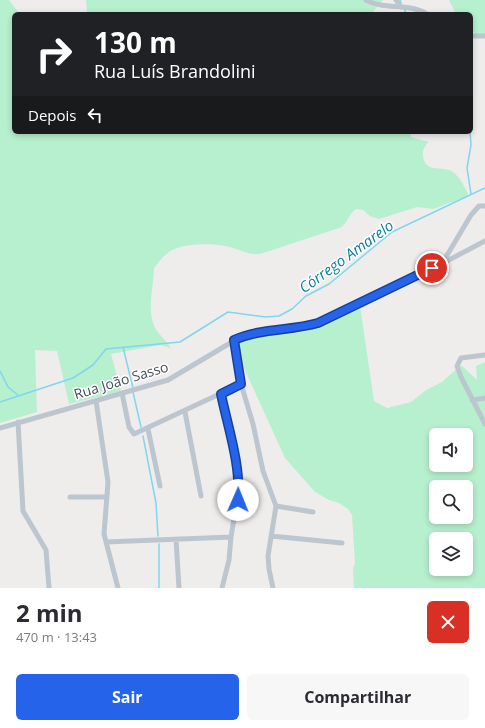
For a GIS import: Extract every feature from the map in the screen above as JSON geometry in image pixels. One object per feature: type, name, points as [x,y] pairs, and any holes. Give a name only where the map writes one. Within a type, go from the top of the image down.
[{"type":"street","points":[[366,0],[377,5],[415,8],[423,12]]},
{"type":"street","points":[[396,0],[401,7]]},
{"type":"street","points":[[473,36],[485,36]]},
{"type":"street","points":[[442,263],[471,215],[479,206],[485,206]]},
{"type":"street","name":"Rua João Sasso","points":[[0,428],[168,380],[192,367],[234,340],[264,330],[306,326],[318,323],[485,241]]},
{"type":"street","points":[[234,340],[241,384],[253,424],[263,471],[276,506],[271,536],[269,569],[273,588]]},
{"type":"street","points":[[485,354],[468,356],[458,362],[460,377],[485,424]]},
{"type":"street","points":[[122,393],[131,432],[137,434],[241,384]]},
{"type":"street","points":[[221,394],[234,454],[239,488],[229,560],[222,588]]},
{"type":"street","points":[[472,400],[485,398]]},
{"type":"street","points":[[96,401],[107,467],[107,497],[104,534],[118,588]]},
{"type":"street","points":[[185,412],[201,496]]},
{"type":"street","points":[[18,422],[23,511],[46,550],[49,588]]},
{"type":"street","points":[[148,429],[160,486]]},
{"type":"street","points":[[70,497],[107,497]]},
{"type":"street","points":[[276,506],[313,512]]},
{"type":"street","points":[[271,536],[342,544]]},
{"type":"street","points":[[106,542],[231,537]]},
{"type":"street","points":[[176,539],[178,588]]},
{"type":"green space","points":[[0,0],[9,0],[18,12],[12,12],[12,134],[411,134],[411,137],[429,142],[425,146],[423,152],[424,162],[427,165],[449,170],[456,174],[461,180],[469,196],[433,209],[417,207],[379,219],[370,216],[363,210],[356,209],[342,227],[260,254],[249,253],[227,246],[210,244],[183,246],[169,252],[154,268],[151,313],[155,328],[171,348],[160,345],[111,354],[121,391],[69,404],[57,351],[35,350],[37,412],[0,423]]},
{"type":"green space","points":[[86,0],[383,0],[373,12],[87,12]]},
{"type":"green space","points":[[449,0],[485,0],[485,34],[479,37],[473,32],[473,12],[455,12]]},
{"type":"green space","points":[[360,306],[374,401],[387,408],[411,402],[426,390],[442,382],[461,365],[477,380],[476,366],[485,362],[485,588],[354,588],[353,569],[355,563],[352,515],[348,509],[339,503],[329,500],[315,492],[285,458],[238,355],[237,344],[244,339],[276,332],[296,333],[306,331]]},
{"type":"waterway","points":[[470,134],[471,145],[467,168],[471,194]]},
{"type":"waterway","name":"Córrego Amarelo","points":[[0,402],[73,378],[93,365],[106,349],[180,342],[228,312],[266,317],[279,316],[292,309],[306,296],[329,284],[392,232],[485,188]]},
{"type":"waterway","points":[[123,347],[133,388]]},
{"type":"waterway","points":[[0,371],[8,387],[19,396]]},
{"type":"waterway","points":[[133,392],[141,427]]},
{"type":"waterway","points":[[143,436],[156,503],[158,536]]},
{"type":"waterway","points":[[159,544],[159,588]]},
{"type":"route","points":[[238,500],[239,488],[237,472],[221,394],[241,384],[234,340],[242,336],[264,330],[291,328],[318,323],[340,314],[432,268]]}]
